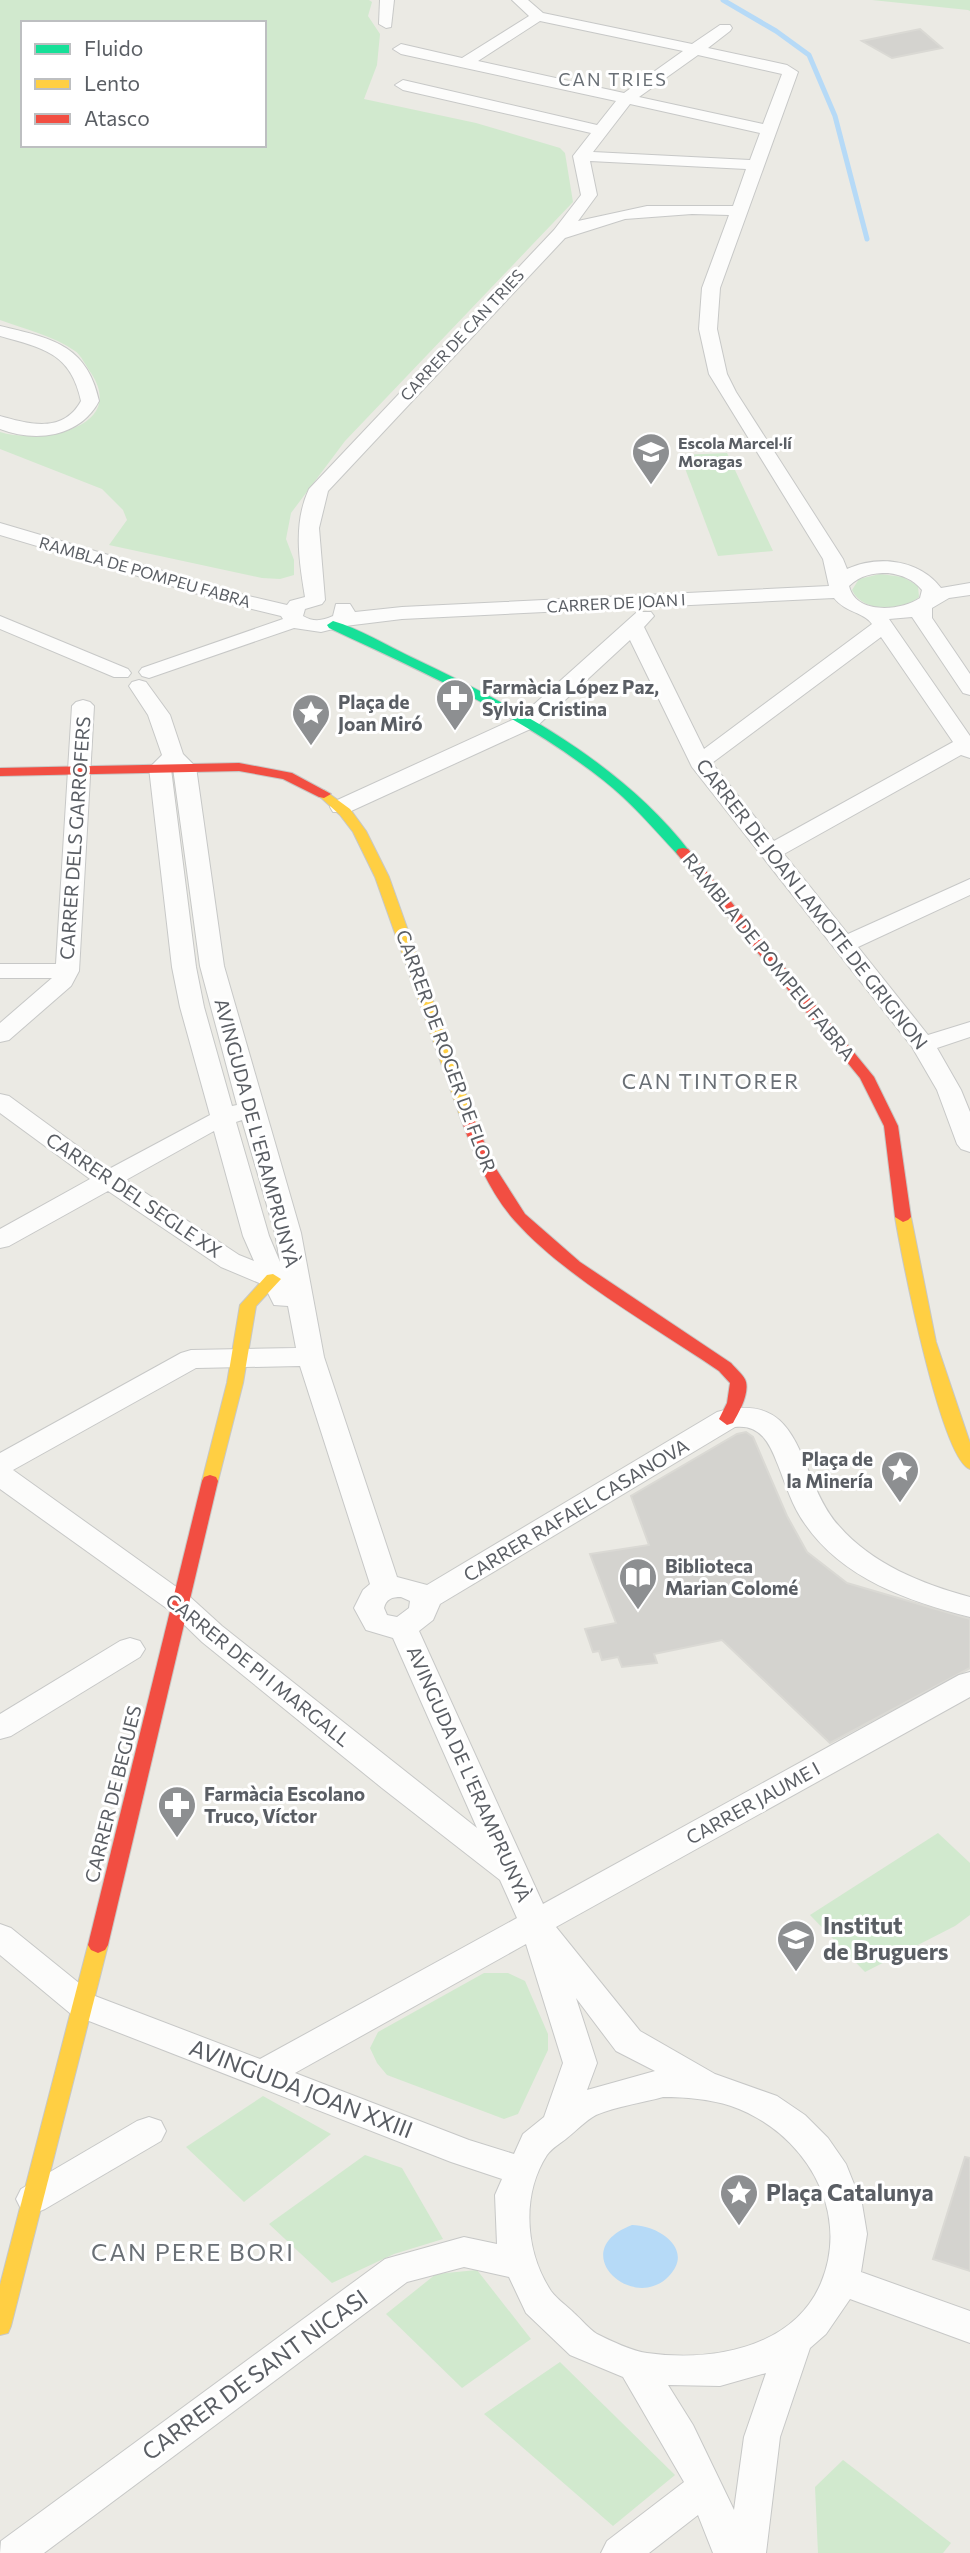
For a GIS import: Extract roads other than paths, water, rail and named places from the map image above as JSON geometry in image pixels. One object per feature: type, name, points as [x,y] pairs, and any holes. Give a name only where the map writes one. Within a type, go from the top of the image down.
[{"type":"street","points":[[386,24],[387,0]]},
{"type":"street","points":[[519,0],[538,16],[782,68],[790,72],[711,288],[708,329],[713,357],[718,374],[737,411],[833,559],[840,588],[852,604],[879,618],[967,748],[771,852]]},
{"type":"street","points":[[465,62],[538,16]]},
{"type":"street","points":[[559,233],[584,206],[589,195],[581,156],[600,130],[626,99],[725,29]]},
{"type":"street","points":[[401,49],[770,130]]},
{"type":"street","points":[[403,85],[600,130]]},
{"type":"street","points":[[581,156],[756,165]]},
{"type":"street","name":"CARRER DE CAN TRIES","points":[[315,600],[309,515],[319,489],[559,233],[594,219],[638,211],[684,208],[738,211]]},
{"type":"street","points":[[0,331],[49,344],[67,356],[88,387],[90,401],[79,418],[51,429],[26,430],[12,428],[0,422]]},
{"type":"street","name":"RAMBLA DE POMPEU FABRA","points":[[0,530],[293,616]]},
{"type":"street","points":[[833,559],[847,566],[866,569],[891,568],[945,583],[970,584]]},
{"type":"street","points":[[840,588],[849,575],[866,569]]},
{"type":"street","points":[[918,576],[932,590],[925,603],[922,618],[970,690]]},
{"type":"street","name":"CARRER DE JOAN I","points":[[339,617],[840,588]]},
{"type":"street","points":[[700,762],[879,618],[947,593],[970,589]]},
{"type":"street","points":[[144,679],[293,616],[297,605],[315,600],[334,602],[339,617],[316,627],[293,616]]},
{"type":"street","points":[[341,807],[529,721],[662,600]]},
{"type":"street","name":"RAMBLA DE POMPEU FABRA","points":[[339,617],[529,721],[600,772],[661,824],[867,1077],[891,1126],[912,1279],[948,1413],[970,1463]]},
{"type":"street","name":"AVINGUDA DE L'ERAMPRUNYÀ","points":[[0,622],[121,673],[118,677],[120,683],[144,679],[159,715],[173,763],[212,966],[288,1233],[311,1357],[386,1588]]},
{"type":"street","name":"CARRER DE JOAN LAMOTE DE GRIGNON","points":[[633,626],[700,762],[923,1045],[949,1090],[970,1144]]},
{"type":"street","name":"CARRER DELS GARROFERS","points":[[67,971],[83,706]]},
{"type":"street","name":"AVINGUDA DE L'ERAMPRUNYÀ","points":[[173,763],[184,967],[256,1236],[273,1279],[311,1357]]},
{"type":"street","name":"CARRER DE ROGER DE FLOR","points":[[0,772],[173,763],[239,767],[275,772],[308,785],[341,807],[359,833],[389,894],[413,971],[418,978],[464,1113],[497,1186],[520,1217],[574,1266],[725,1367],[738,1382],[735,1403],[727,1419]]},
{"type":"street","points":[[845,945],[970,886]]},
{"type":"street","points":[[0,971],[67,971],[63,981],[0,1035]]},
{"type":"street","points":[[923,1045],[970,1029]]},
{"type":"street","name":"CARRER DEL SEGLE XX","points":[[0,1101],[108,1179],[230,1261],[273,1279]]},
{"type":"street","points":[[0,1240],[108,1179],[250,1107]]},
{"type":"street","name":"CARRER DE BEGUES","points":[[0,2326],[83,2005],[239,1359],[248,1305],[273,1279]]},
{"type":"street","points":[[0,1465],[191,1359],[311,1357]]},
{"type":"street","points":[[727,1419],[742,1415],[763,1420],[774,1429],[782,1439],[815,1516],[837,1543],[900,1585],[970,1606]]},
{"type":"street","name":"CARRER RAFAEL CASANOVA","points":[[424,1600],[727,1419]]},
{"type":"street","name":"CARRER DE PI I MARGALL","points":[[0,1475],[179,1603],[212,1634],[382,1772],[511,1871]]},
{"type":"street","points":[[386,1588],[408,1588],[424,1600],[422,1617],[403,1627],[382,1624],[371,1615],[370,1600],[386,1588]]},
{"type":"street","name":"AVINGUDA DE L'ERAMPRUNYÀ","points":[[403,1627],[535,1922],[580,2063],[560,2120]]},
{"type":"street","points":[[0,1728],[130,1649]]},
{"type":"street","name":"CARRER JAUME I","points":[[535,1922],[970,1683]]},
{"type":"street","points":[[263,2074],[535,1922]]},
{"type":"street","name":"AVINGUDA DE L'ERAMPRUNYÀ","points":[[535,1922],[628,2041],[712,2086]]},
{"type":"street","name":"AVINGUDA JOAN XXIII","points":[[0,1937],[83,2005],[463,2152],[520,2170]]},
{"type":"street","points":[[663,2083],[712,2086],[740,2095],[780,2115],[812,2142],[829,2165],[841,2189],[848,2215],[848,2254],[841,2280],[822,2312],[794,2339],[760,2358],[720,2370],[670,2372],[636,2366],[596,2351],[561,2327],[534,2297],[516,2263],[509,2214],[520,2170],[541,2138],[560,2120],[586,2103],[631,2087],[663,2083]]},
{"type":"street","points":[[32,2200],[149,2131]]},
{"type":"street","name":"CARRER DE SANT NICASI","points":[[14,2553],[397,2270],[464,2252],[516,2263]]},
{"type":"street","points":[[841,2280],[970,2327]]},
{"type":"street","points":[[747,2553],[762,2437],[794,2339]]},
{"type":"street","points":[[636,2366],[680,2437],[706,2487],[732,2553]]},
{"type":"street","points":[[620,2553],[706,2487]]},
{"type":"water","points":[[632,2225],[662,2234],[676,2248],[676,2266],[669,2276],[654,2286],[638,2288],[624,2283],[612,2274],[604,2263],[604,2249],[613,2236]]},
{"type":"waterway","points":[[723,0],[776,31],[809,55],[835,116],[867,239]]},
{"type":"place","name":"Escola Marcel·lí Moragas","points":[[651,486]]},
{"type":"place","name":"Farmàcia López Paz, Sylvia Cristina","points":[[455,732]]},
{"type":"place","name":"Plaça de Joan Miró","points":[[311,747]]},
{"type":"place","name":"Plaça de la Minería","points":[[900,1504]]},
{"type":"place","name":"Biblioteca Marian Colomé","points":[[638,1611]]},
{"type":"place","name":"Farmàcia Escolano Truco, Víctor","points":[[177,1839]]},
{"type":"place","name":"Institut de Bruguers","points":[[796,1973]]},
{"type":"place","name":"Plaça Catalunya","points":[[739,2227]]},
{"type":"district","name":"CAN TRIES","points":[[613,80]]},
{"type":"district","name":"CAN TINTORER","points":[[711,1082]]},
{"type":"district","name":"CAN PERE BORI","points":[[193,2253]]}]
